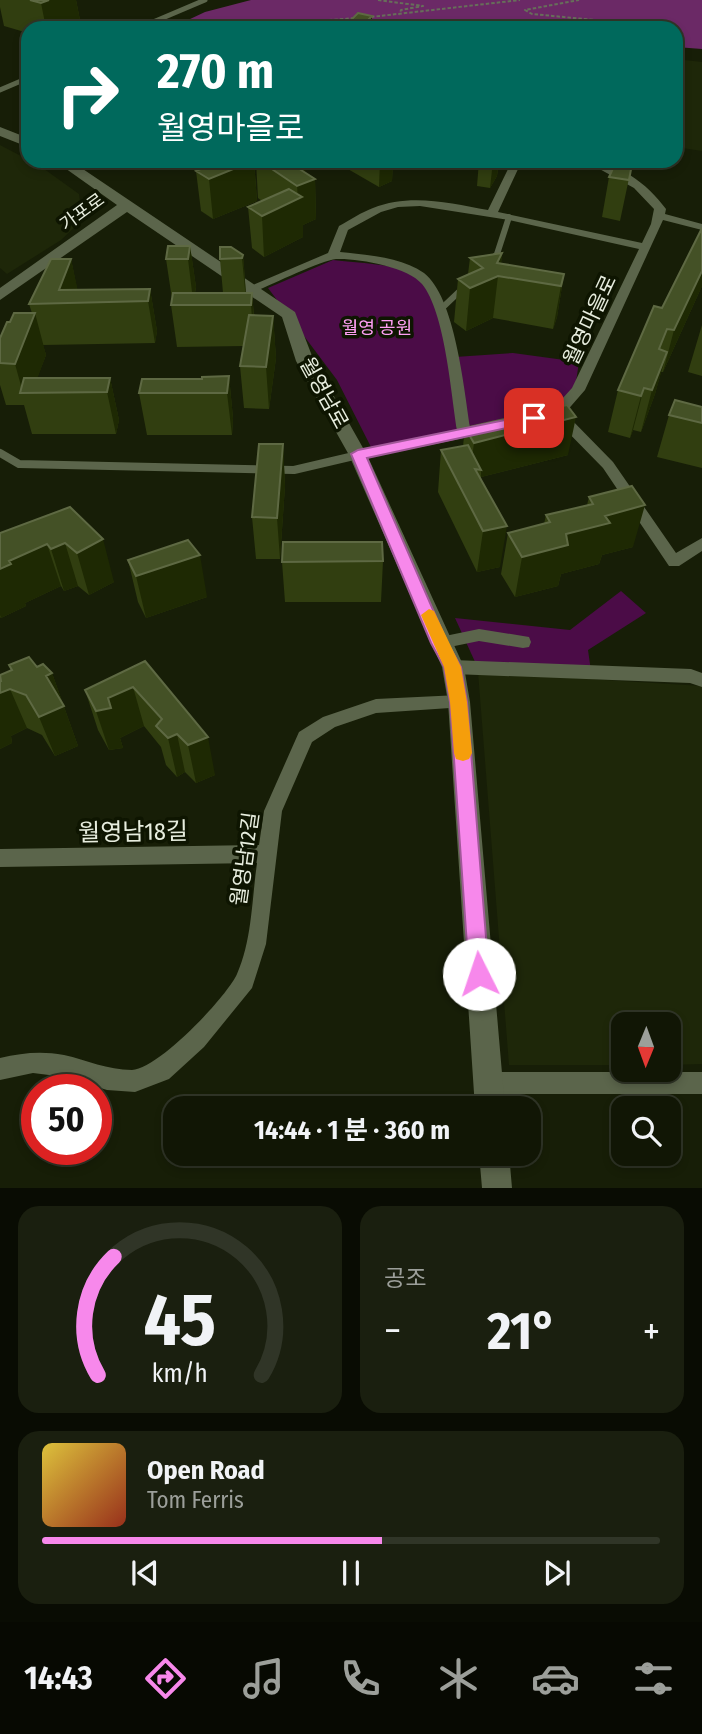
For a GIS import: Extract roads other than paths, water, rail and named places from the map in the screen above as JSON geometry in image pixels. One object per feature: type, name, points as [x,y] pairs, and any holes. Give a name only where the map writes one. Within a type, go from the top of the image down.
[{"type":"main road","points":[[0,131],[21,138]]},
{"type":"main road","name":"가포로","points":[[0,295],[125,206],[75,168]]},
{"type":"main road","name":"월영남로","points":[[125,206],[289,315],[305,361],[358,454],[453,667],[459,702],[489,1096]]},
{"type":"main road","points":[[495,1166],[497,1188]]},
{"type":"street","points":[[491,214],[514,168]]},
{"type":"street","points":[[607,168],[650,192],[660,209],[659,216],[702,226]]},
{"type":"street","points":[[333,255],[343,228],[377,210],[397,204],[445,205],[646,247]]},
{"type":"street","name":"월영마을로","points":[[557,413],[578,390],[659,216]]},
{"type":"street","points":[[252,288],[333,255],[360,258],[419,274],[430,283],[441,309],[464,433]]},
{"type":"street","points":[[530,419],[557,413],[608,465],[674,562],[702,544]]},
{"type":"street","points":[[358,454],[491,427]]},
{"type":"street","points":[[440,643],[479,635],[523,642]]},
{"type":"street","points":[[453,667],[691,676],[702,680]]},
{"type":"street","name":"월영남12길","points":[[0,1069],[33,1062],[65,1066],[107,1079],[135,1081],[161,1071],[197,1040],[245,981],[256,944],[273,811],[305,737],[329,722],[376,706],[459,702]]},
{"type":"street","name":"월영남18길","points":[[0,858],[266,855]]},
{"type":"street","points":[[487,1083],[702,1083]]},
{"type":"lane","points":[[156,21],[205,0]]},
{"type":"lane","points":[[0,90],[21,81]]},
{"type":"lane","points":[[488,263],[497,254],[509,217]]},
{"type":"lane","points":[[441,309],[471,280]]},
{"type":"lane","points":[[0,453],[19,464],[294,470],[358,454]]},
{"type":"park label","name":"월영 공원","points":[[377,328]]}]
